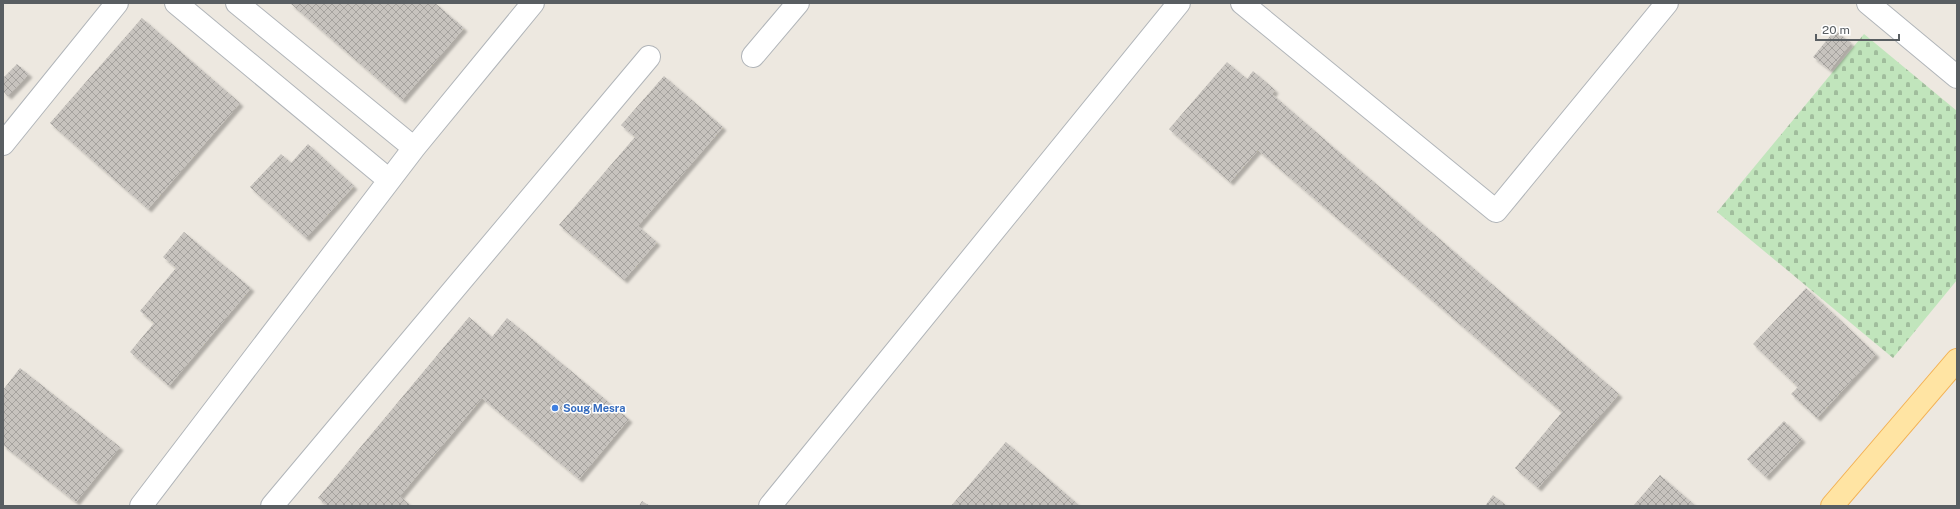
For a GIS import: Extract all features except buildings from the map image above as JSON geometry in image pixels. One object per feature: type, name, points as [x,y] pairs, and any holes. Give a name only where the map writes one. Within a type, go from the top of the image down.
[{"type":"main road","points":[[1832,506],[1957,360]]},
{"type":"street","points":[[3,144],[117,3]]},
{"type":"street","points":[[176,3],[389,180]]},
{"type":"street","points":[[237,3],[414,148]]},
{"type":"street","points":[[141,506],[414,148],[534,3]]},
{"type":"street","points":[[754,56],[798,3]]},
{"type":"street","points":[[770,506],[1179,3]]},
{"type":"street","points":[[1242,3],[1496,211],[1667,3]]},
{"type":"street","points":[[1868,3],[1957,77]]},
{"type":"street","points":[[272,506],[649,57]]},
{"type":"green space","points":[[1864,34],[1957,111],[1957,280],[1893,358],[1717,212]]},
{"type":"place","name":"Soug Mesra","points":[[555,408]]}]
